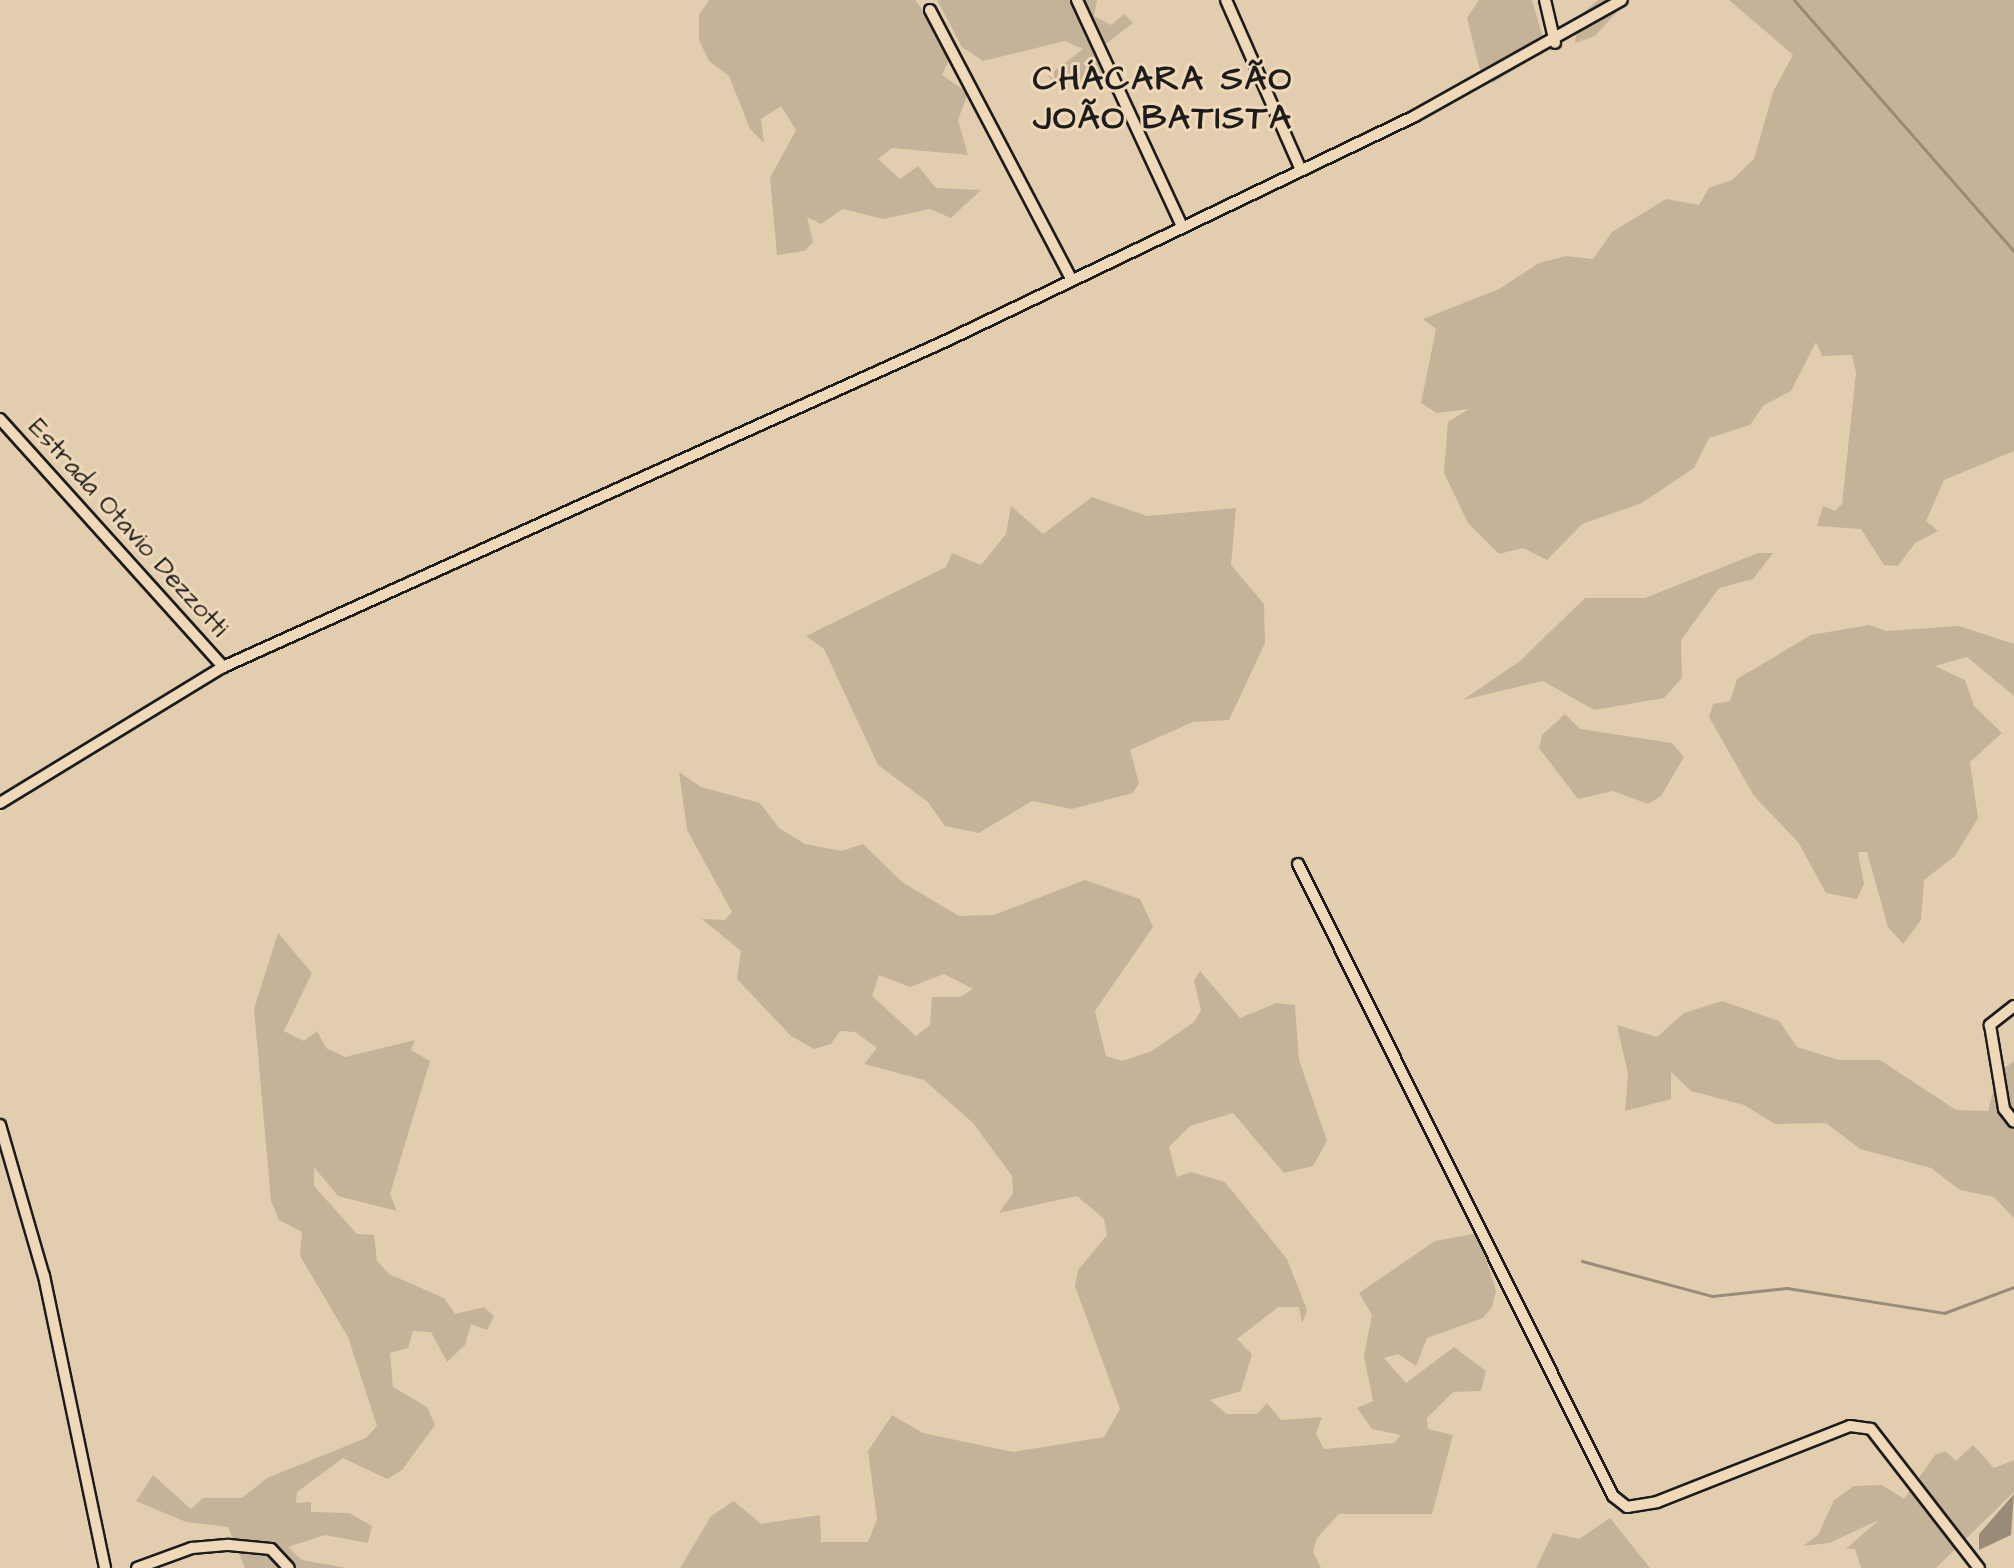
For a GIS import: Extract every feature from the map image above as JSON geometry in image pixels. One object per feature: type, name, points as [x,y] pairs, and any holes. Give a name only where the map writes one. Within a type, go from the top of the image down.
[{"type":"street","points":[[1077,0],[1181,224]]},
{"type":"street","points":[[1226,0],[1301,170]]},
{"type":"street","points":[[1545,0],[1555,43]]},
{"type":"street","points":[[0,803],[223,667],[1071,279],[1181,224],[1301,170],[1555,43],[1622,0]]},
{"type":"street","points":[[930,10],[1071,279]]},
{"type":"street","name":"Estrada Otavio Dezzotti","points":[[0,419],[223,667]]},
{"type":"street","points":[[1298,864],[1613,1496],[1627,1507],[1657,1502],[1850,1426],[1871,1429],[1979,1568]]},
{"type":"street","points":[[2014,1006],[1990,1025],[2004,1109],[2014,1122]]},
{"type":"street","points":[[0,1125],[44,1276],[105,1568]]},
{"type":"street","points":[[137,1568],[192,1548],[229,1545],[271,1549],[289,1568]]},
{"type":"shaded area","points":[[709,0],[915,0],[943,36],[950,58],[942,75],[968,93],[958,120],[968,155],[892,148],[878,159],[900,179],[918,166],[936,188],[981,190],[951,218],[930,209],[883,219],[843,209],[821,224],[807,217],[813,242],[805,251],[777,255],[770,178],[796,130],[781,106],[761,119],[764,143],[750,129],[729,76],[709,61],[699,40],[699,15]]},
{"type":"shaded area","points":[[937,0],[1097,0],[1094,16],[1111,25],[1124,14],[1133,23],[1104,45],[1114,77],[1057,85],[1048,76],[1083,49],[1065,41],[983,61],[962,47]]},
{"type":"shaded area","points":[[1479,0],[1532,0],[1542,34],[1539,54],[1493,83],[1480,70],[1467,18]]},
{"type":"shaded area","points":[[1598,0],[1628,0],[1595,36],[1575,43],[1579,16]]},
{"type":"shaded area","points":[[1729,0],[2014,0],[2014,451],[1944,480],[1926,521],[1938,531],[1915,543],[1898,566],[1884,565],[1861,529],[1817,526],[1823,506],[1835,511],[1842,504],[1856,373],[1852,355],[1822,356],[1816,342],[1791,391],[1764,405],[1750,425],[1709,438],[1694,468],[1642,503],[1582,524],[1547,560],[1523,548],[1499,554],[1468,523],[1444,473],[1448,422],[1469,409],[1437,413],[1421,403],[1436,329],[1423,319],[1499,289],[1539,263],[1566,256],[1593,259],[1612,232],[1666,199],[1699,205],[1709,188],[1732,180],[1754,159],[1773,92],[1793,55]]},
{"type":"shaded area","points":[[1092,497],[1147,516],[1236,508],[1231,565],[1264,604],[1265,643],[1229,720],[1193,722],[1130,750],[1139,783],[1133,793],[1072,809],[1032,801],[979,833],[945,826],[928,802],[878,765],[824,649],[806,636],[946,567],[952,553],[981,565],[1006,534],[1011,506],[1043,534]]},
{"type":"shaded area","points":[[1758,553],[1773,553],[1753,579],[1719,588],[1681,640],[1682,678],[1664,698],[1594,710],[1543,681],[1463,700],[1520,661],[1585,598],[1645,598]]},
{"type":"shaded area","points":[[1869,625],[1886,631],[1959,626],[2014,644],[2014,696],[1967,657],[1935,666],[1965,680],[1974,706],[2002,733],[1970,762],[1978,818],[1955,856],[1924,880],[1921,920],[1903,944],[1888,927],[1867,852],[1858,852],[1864,884],[1857,899],[1826,893],[1798,842],[1754,796],[1709,717],[1713,704],[1730,701],[1737,679],[1811,635]]},
{"type":"shaded area","points":[[1565,714],[1580,729],[1672,743],[1684,757],[1661,796],[1648,804],[1613,791],[1578,799],[1539,748],[1542,735]]},
{"type":"shaded area","points":[[679,772],[701,787],[760,803],[779,828],[805,844],[842,851],[863,844],[902,882],[959,916],[994,915],[1085,880],[1140,899],[1153,927],[1095,1011],[1106,1056],[1122,1061],[1152,1051],[1194,1022],[1201,1010],[1194,981],[1200,971],[1240,1018],[1276,1003],[1295,1005],[1299,1060],[1327,1141],[1313,1166],[1284,1173],[1233,1113],[1190,1126],[1169,1147],[1177,1177],[1191,1172],[1225,1182],[1287,1259],[1307,1310],[1302,1324],[1299,1307],[1278,1307],[1237,1339],[1252,1354],[1241,1391],[1210,1400],[1227,1414],[1257,1414],[1267,1403],[1281,1420],[1322,1417],[1316,1434],[1324,1449],[1394,1443],[1401,1435],[1372,1429],[1357,1408],[1373,1401],[1364,1356],[1372,1315],[1359,1293],[1435,1241],[1478,1233],[1496,1291],[1492,1307],[1483,1318],[1427,1338],[1416,1366],[1398,1354],[1384,1358],[1406,1383],[1454,1347],[1486,1371],[1481,1391],[1453,1392],[1427,1418],[1428,1429],[1453,1435],[1432,1514],[1339,1514],[1317,1538],[1313,1552],[1321,1568],[680,1568],[711,1516],[734,1501],[761,1524],[820,1515],[821,1542],[868,1542],[877,1519],[868,1451],[892,1415],[923,1433],[1013,1452],[1104,1437],[1120,1409],[1075,1286],[1078,1270],[1107,1235],[1104,1219],[1077,1196],[999,1213],[1013,1193],[1012,1176],[973,1123],[924,1080],[864,1064],[877,1048],[855,1032],[840,1031],[831,1044],[814,1049],[791,1036],[737,979],[741,951],[702,919],[725,920],[732,912],[687,830]],"holes":[[[944,974],[973,989],[960,997],[932,997],[930,1025],[916,1036],[872,996],[879,975],[910,987]]]},
{"type":"shaded area","points":[[278,933],[312,973],[284,1031],[304,1041],[317,1031],[326,1048],[345,1057],[415,1040],[411,1050],[430,1061],[390,1194],[397,1211],[338,1196],[314,1167],[314,1186],[357,1234],[374,1235],[377,1261],[389,1274],[444,1298],[455,1314],[484,1307],[494,1316],[487,1330],[471,1324],[465,1345],[447,1362],[431,1332],[413,1331],[408,1348],[390,1353],[393,1387],[427,1407],[435,1425],[402,1470],[387,1479],[343,1458],[297,1492],[296,1503],[311,1502],[311,1512],[349,1513],[372,1526],[368,1543],[325,1535],[288,1547],[302,1560],[347,1568],[245,1568],[228,1527],[186,1522],[136,1501],[153,1475],[191,1509],[203,1498],[242,1498],[267,1478],[366,1438],[377,1426],[348,1337],[300,1256],[302,1232],[279,1220],[271,1201],[254,1009]]},
{"type":"shaded area","points":[[1722,1001],[1779,1021],[1797,1047],[1839,1060],[1880,1060],[1956,1110],[1988,1111],[1998,1073],[2014,1061],[2014,1218],[1994,1197],[1960,1190],[1931,1168],[1860,1149],[1826,1123],[1775,1124],[1744,1105],[1691,1091],[1671,1072],[1671,1099],[1625,1111],[1628,1074],[1617,1025],[1657,1037],[1684,1013]]},
{"type":"shaded area","points":[[1973,1445],[1994,1468],[2014,1460],[2014,1492],[1936,1568],[1861,1568],[1855,1549],[1846,1549],[1879,1520],[1829,1543],[1803,1546],[1818,1535],[1834,1500],[1854,1486],[1882,1485],[1904,1499],[1935,1455],[1945,1451],[1956,1461]]},
{"type":"shaded area","points":[[2014,1494],[2011,1535],[1979,1550],[1979,1534]]},
{"type":"shaded area","points":[[1610,1518],[1650,1568],[1536,1568],[1553,1533],[1579,1539]]},
{"type":"waterway","points":[[1794,0],[2014,251]]},
{"type":"waterway","points":[[1582,1261],[1712,1296],[1787,1288],[1944,1313],[2014,1287]]},
{"type":"district","name":"CHÁCARA SÃO JOÃO BATISTA","points":[[1163,98]]}]
